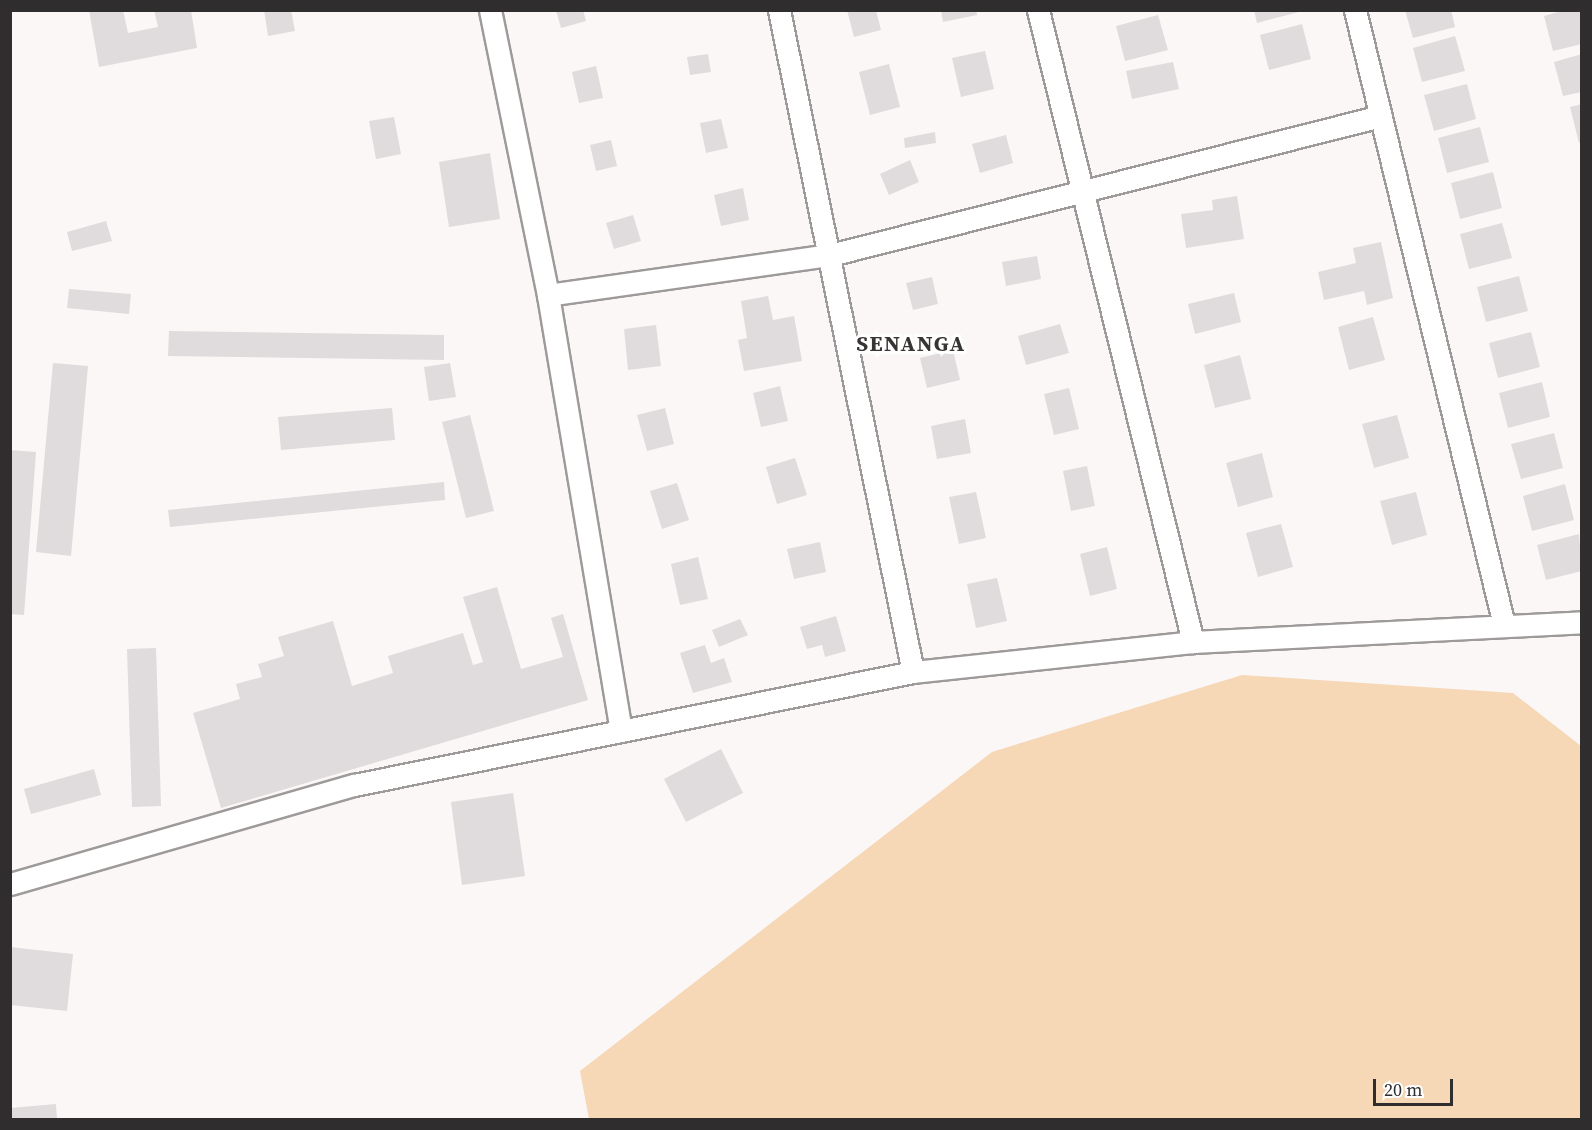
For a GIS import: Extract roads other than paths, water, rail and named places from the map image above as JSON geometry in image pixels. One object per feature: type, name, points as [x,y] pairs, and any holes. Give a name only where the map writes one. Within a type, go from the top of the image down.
[{"type":"street","points":[[490,10],[548,295],[621,731]]},
{"type":"street","points":[[779,10],[913,672]]},
{"type":"street","points":[[1038,10],[1084,188],[1193,642]]},
{"type":"street","points":[[1355,10],[1504,625]]},
{"type":"street","points":[[548,295],[830,255],[1084,188],[1381,116]]},
{"type":"street","points":[[10,884],[354,785],[913,672],[1193,642],[1504,625],[1577,626]]},
{"type":"district","name":"SENANGA","points":[[911,344]]}]
